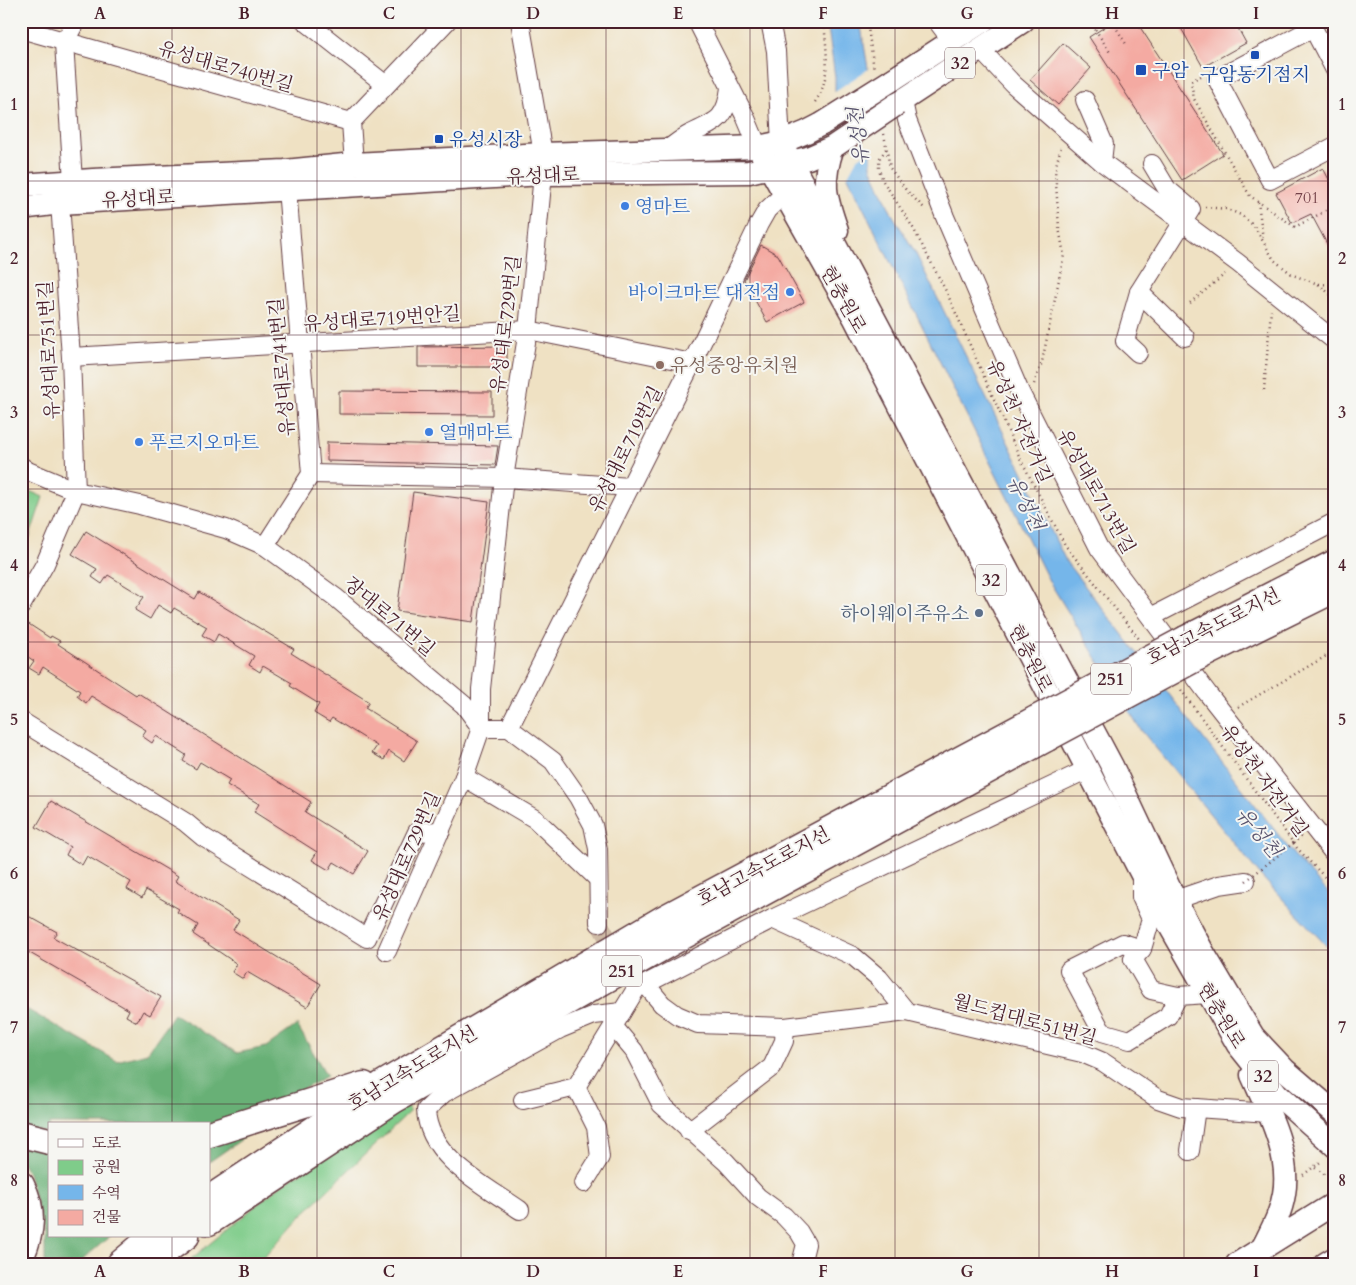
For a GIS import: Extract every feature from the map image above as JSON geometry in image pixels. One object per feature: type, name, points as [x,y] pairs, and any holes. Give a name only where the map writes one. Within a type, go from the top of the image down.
[{"type":"highway","name":"호남고속도로지선","points":[[211,1215],[400,1073],[663,919],[1042,728],[1191,648],[1335,563]]},
{"type":"highway","name":"호남고속도로지선","points":[[1191,648],[1335,590]]},
{"type":"highway","name":"호남고속도로지선","points":[[211,1215],[394,1100],[1042,728]]},
{"type":"highway","points":[[210,1134],[400,1073]]},
{"type":"highway","points":[[21,1134],[48,1141]]},
{"type":"highway","points":[[21,1185],[29,1202],[31,1216],[30,1230],[21,1256]]},
{"type":"highway","points":[[120,1264],[151,1238]]},
{"type":"highway","points":[[148,1264],[183,1238]]},
{"type":"highway","points":[[168,1264],[195,1238]]},
{"type":"main road","name":"유성대로","points":[[780,158],[822,124],[983,21]]},
{"type":"main road","name":"유성대로","points":[[21,185],[73,181],[286,181],[354,164],[543,164],[732,173],[780,158],[808,158],[833,147],[1023,21]]},
{"type":"main road","name":"유성대로","points":[[21,208],[286,181],[543,164],[668,149],[758,147]]},
{"type":"main road","name":"현충원로","points":[[758,147],[780,158],[784,194],[859,326],[1141,871],[1208,994],[1238,1045],[1278,1095],[1331,1151]]},
{"type":"main road","points":[[833,147],[825,169],[825,187],[840,239],[868,310]]},
{"type":"main road","points":[[780,158],[868,310]]},
{"type":"main road","name":"현충원로","points":[[868,310],[1112,766],[1175,900],[1204,954],[1253,1036],[1285,1070],[1335,1113]]},
{"type":"main road","points":[[1238,1045],[1269,1113],[1284,1164],[1285,1181],[1277,1219],[1264,1245]]},
{"type":"main road","points":[[1285,1070],[1316,1089],[1335,1097]]},
{"type":"main road","points":[[1238,1264],[1264,1245],[1335,1203]]},
{"type":"street","points":[[60,203],[73,181],[64,43],[76,21]]},
{"type":"street","points":[[305,21],[386,85]]},
{"type":"street","points":[[354,164],[351,122],[447,21]]},
{"type":"street","name":"유성대로729번길","points":[[387,951],[464,778],[481,728],[480,689],[504,478],[528,330],[543,164],[520,21]]},
{"type":"street","points":[[697,21],[758,147]]},
{"type":"street","points":[[770,21],[776,50],[780,158]]},
{"type":"street","points":[[937,21],[952,41]]},
{"type":"street","points":[[1335,70],[1313,28],[1217,79],[1270,180],[1335,146]]},
{"type":"street","name":"유성대로740번길","points":[[21,29],[64,43],[351,122]]},
{"type":"street","points":[[981,50],[1013,84],[1102,162],[1181,223],[1238,263],[1335,341]]},
{"type":"street","points":[[668,149],[688,135],[720,119],[728,106],[730,88]]},
{"type":"street","points":[[1085,100],[1104,144],[1102,162]]},
{"type":"street","name":"유성대로713번길","points":[[900,103],[945,217],[1020,392],[1099,548],[1224,715],[1335,855]]},
{"type":"street","points":[[1138,353],[1125,341],[1139,292],[1191,210],[1167,189],[1152,164]]},
{"type":"street","name":"유성대로741번길","points":[[286,181],[312,474]]},
{"type":"street","name":"유성대로719번길","points":[[509,728],[692,363],[758,224],[767,210],[784,194]]},
{"type":"street","name":"유성대로751번길","points":[[60,203],[71,357],[76,491]]},
{"type":"street","points":[[1139,292],[1185,338]]},
{"type":"street","name":"유성대로719번안길","points":[[71,357],[528,330],[692,363]]},
{"type":"street","name":"장대로71번길","points":[[21,466],[28,471],[76,491],[140,505],[226,529],[265,546],[335,597],[464,705],[481,728]]},
{"type":"street","points":[[265,546],[312,474],[504,478],[630,487]]},
{"type":"street","points":[[21,606],[45,564],[76,491]]},
{"type":"street","points":[[1151,617],[1335,522]]},
{"type":"street","points":[[21,721],[185,822],[203,836],[367,938],[417,832],[441,831]]},
{"type":"street","points":[[481,728],[509,728],[553,762],[578,796],[593,826],[597,841],[599,923]]},
{"type":"street","points":[[523,1100],[576,1087],[638,985],[772,919],[1088,769]]},
{"type":"street","name":"유성대로729번길","points":[[464,778],[535,819],[598,879]]},
{"type":"street","points":[[1141,871],[1141,897],[1151,919],[1142,949],[1133,959],[1151,990],[1178,996],[1208,994]]},
{"type":"street","points":[[1175,900],[1219,885],[1246,881]]},
{"type":"street","points":[[772,919],[853,956],[879,978],[907,1012]]},
{"type":"street","points":[[1142,949],[1123,943],[1069,970],[1102,1032],[1130,1040],[1168,1016],[1178,996]]},
{"type":"street","name":"월드컵대로51번길","points":[[638,985],[677,1015],[698,1024],[785,1027],[907,1012],[1082,1053],[1103,1062],[1158,1098],[1181,1107],[1269,1113]]},
{"type":"street","points":[[520,1210],[448,1158],[427,1124],[426,1110],[444,1093],[560,1029],[594,1016],[618,1019]]},
{"type":"street","points":[[618,1019],[661,1104],[726,1162],[758,1197],[784,1216],[799,1232],[806,1244],[801,1264]]},
{"type":"street","points":[[690,1131],[772,1067],[784,1041],[785,1027]]},
{"type":"street","points":[[576,1087],[596,1127],[600,1157],[584,1183]]},
{"type":"street","points":[[1190,1151],[1196,1108]]},
{"type":"path","points":[[815,102],[822,91],[826,76],[824,21]]},
{"type":"path","points":[[1090,21],[1111,54]]},
{"type":"path","points":[[1112,21],[1126,44]]},
{"type":"path","points":[[1142,21],[1143,23],[1146,21]]},
{"type":"path","points":[[1020,392],[1033,386],[1037,381],[1064,255],[1059,228],[1055,169],[1060,148],[1068,132]]},
{"type":"path","name":"유성천 자전거길","points":[[886,149],[879,159],[879,169],[883,181],[912,226],[947,293],[1020,458],[1065,545],[1140,640]]},
{"type":"path","points":[[1258,202],[1263,240]]},
{"type":"path","points":[[1200,207],[1227,209],[1241,215],[1254,226],[1274,260],[1293,275],[1318,284],[1335,285]]},
{"type":"path","points":[[1190,304],[1238,263]]},
{"type":"path","points":[[1318,284],[1335,298]]},
{"type":"path","points":[[1264,390],[1272,291]]},
{"type":"path","points":[[1224,715],[1335,651]]},
{"type":"path","name":"유성천 자전거길","points":[[1208,694],[1189,693],[1177,684],[1297,848],[1335,888]]},
{"type":"path","points":[[1246,881],[1302,836]]},
{"type":"path","points":[[1327,1176],[1315,1168],[1331,1151]]},
{"type":"green space","points":[[27,490],[43,497],[21,563],[21,506]]},
{"type":"green space","points":[[21,1006],[117,1061],[147,1053],[174,1014],[237,1053],[266,1047],[297,1025],[327,1076],[278,1103],[210,1124],[210,1122],[48,1122],[48,1133],[21,1127]]},
{"type":"green space","points":[[406,1103],[410,1111],[301,1216],[258,1264],[185,1264],[281,1185]]},
{"type":"green space","points":[[271,1119],[210,1161],[210,1139]]},
{"type":"green space","points":[[21,1139],[48,1146],[48,1238],[108,1238],[78,1264],[45,1264],[45,1235],[28,1173],[21,1161]]},
{"type":"water","name":"유성천","points":[[827,21],[860,21],[871,86],[871,167],[892,214],[915,252],[1067,563],[1294,855],[1335,900],[1335,955],[1261,876],[1141,730],[1049,581],[846,173],[835,119],[835,77]]},
{"type":"pier","points":[[870,68],[873,86],[873,148],[857,159],[846,179],[832,120],[832,93]]},
{"type":"building","name":"구암","points":[[1114,21],[1136,21],[1223,154],[1182,180],[1089,37]]},
{"type":"building","points":[[1177,21],[1234,21],[1246,43],[1203,67]]},
{"type":"building","points":[[1063,43],[1091,68],[1058,105],[1030,80]]},
{"type":"building","points":[[1323,168],[1335,191],[1335,259],[1311,214],[1292,223],[1276,193]]},
{"type":"building","points":[[761,245],[778,255],[804,302],[767,322],[744,280]]},
{"type":"building","points":[[507,346],[507,367],[418,367],[418,347]]},
{"type":"building","points":[[339,391],[492,392],[492,415],[339,414]]},
{"type":"building","points":[[327,442],[498,446],[495,465],[327,461]]},
{"type":"building","points":[[413,492],[489,502],[473,622],[397,611]]},
{"type":"building","points":[[86,531],[195,599],[199,592],[294,649],[291,653],[369,702],[365,708],[417,741],[404,761],[389,751],[384,760],[372,753],[377,746],[332,718],[329,722],[314,713],[319,704],[290,686],[292,683],[263,666],[260,672],[249,665],[254,656],[218,634],[214,642],[202,635],[207,627],[174,608],[171,613],[158,605],[150,619],[135,610],[144,597],[108,575],[102,584],[92,577],[97,569],[72,554]]},
{"type":"building","points":[[21,619],[50,638],[51,636],[60,641],[58,644],[136,695],[138,693],[311,802],[305,812],[368,851],[354,874],[334,862],[329,870],[312,860],[317,852],[254,812],[259,804],[227,785],[230,780],[200,762],[196,769],[183,761],[186,755],[156,736],[152,743],[142,736],[146,730],[91,696],[86,703],[77,696],[80,691],[43,667],[39,674],[29,668],[34,661],[21,652]]},
{"type":"building","points":[[51,801],[178,876],[175,881],[239,920],[233,930],[321,984],[307,1007],[247,972],[243,979],[232,972],[237,964],[193,934],[198,925],[177,912],[179,909],[146,890],[142,898],[127,889],[131,882],[87,856],[82,865],[66,855],[70,847],[36,827]]},
{"type":"building","points":[[21,912],[57,932],[53,937],[161,997],[150,1015],[143,1011],[137,1022],[126,1016],[129,1010],[21,948]]},
{"type":"tunnel","points":[[599,923],[619,958]]},
{"type":"place","name":"구암동기점지","points":[[1255,55]]},
{"type":"place","name":"구암","points":[[1141,70]]},
{"type":"place","name":"유성시장","points":[[439,139]]},
{"type":"place","name":"영마트","points":[[625,206]]},
{"type":"place","name":"바이크마트 대전점","points":[[790,292]]},
{"type":"place","name":"유성중앙유치원","points":[[660,365]]},
{"type":"place","name":"열매마트","points":[[429,432]]},
{"type":"place","name":"푸르지오마트","points":[[139,442]]},
{"type":"place","name":"하이웨이주유소","points":[[979,613]]}]
